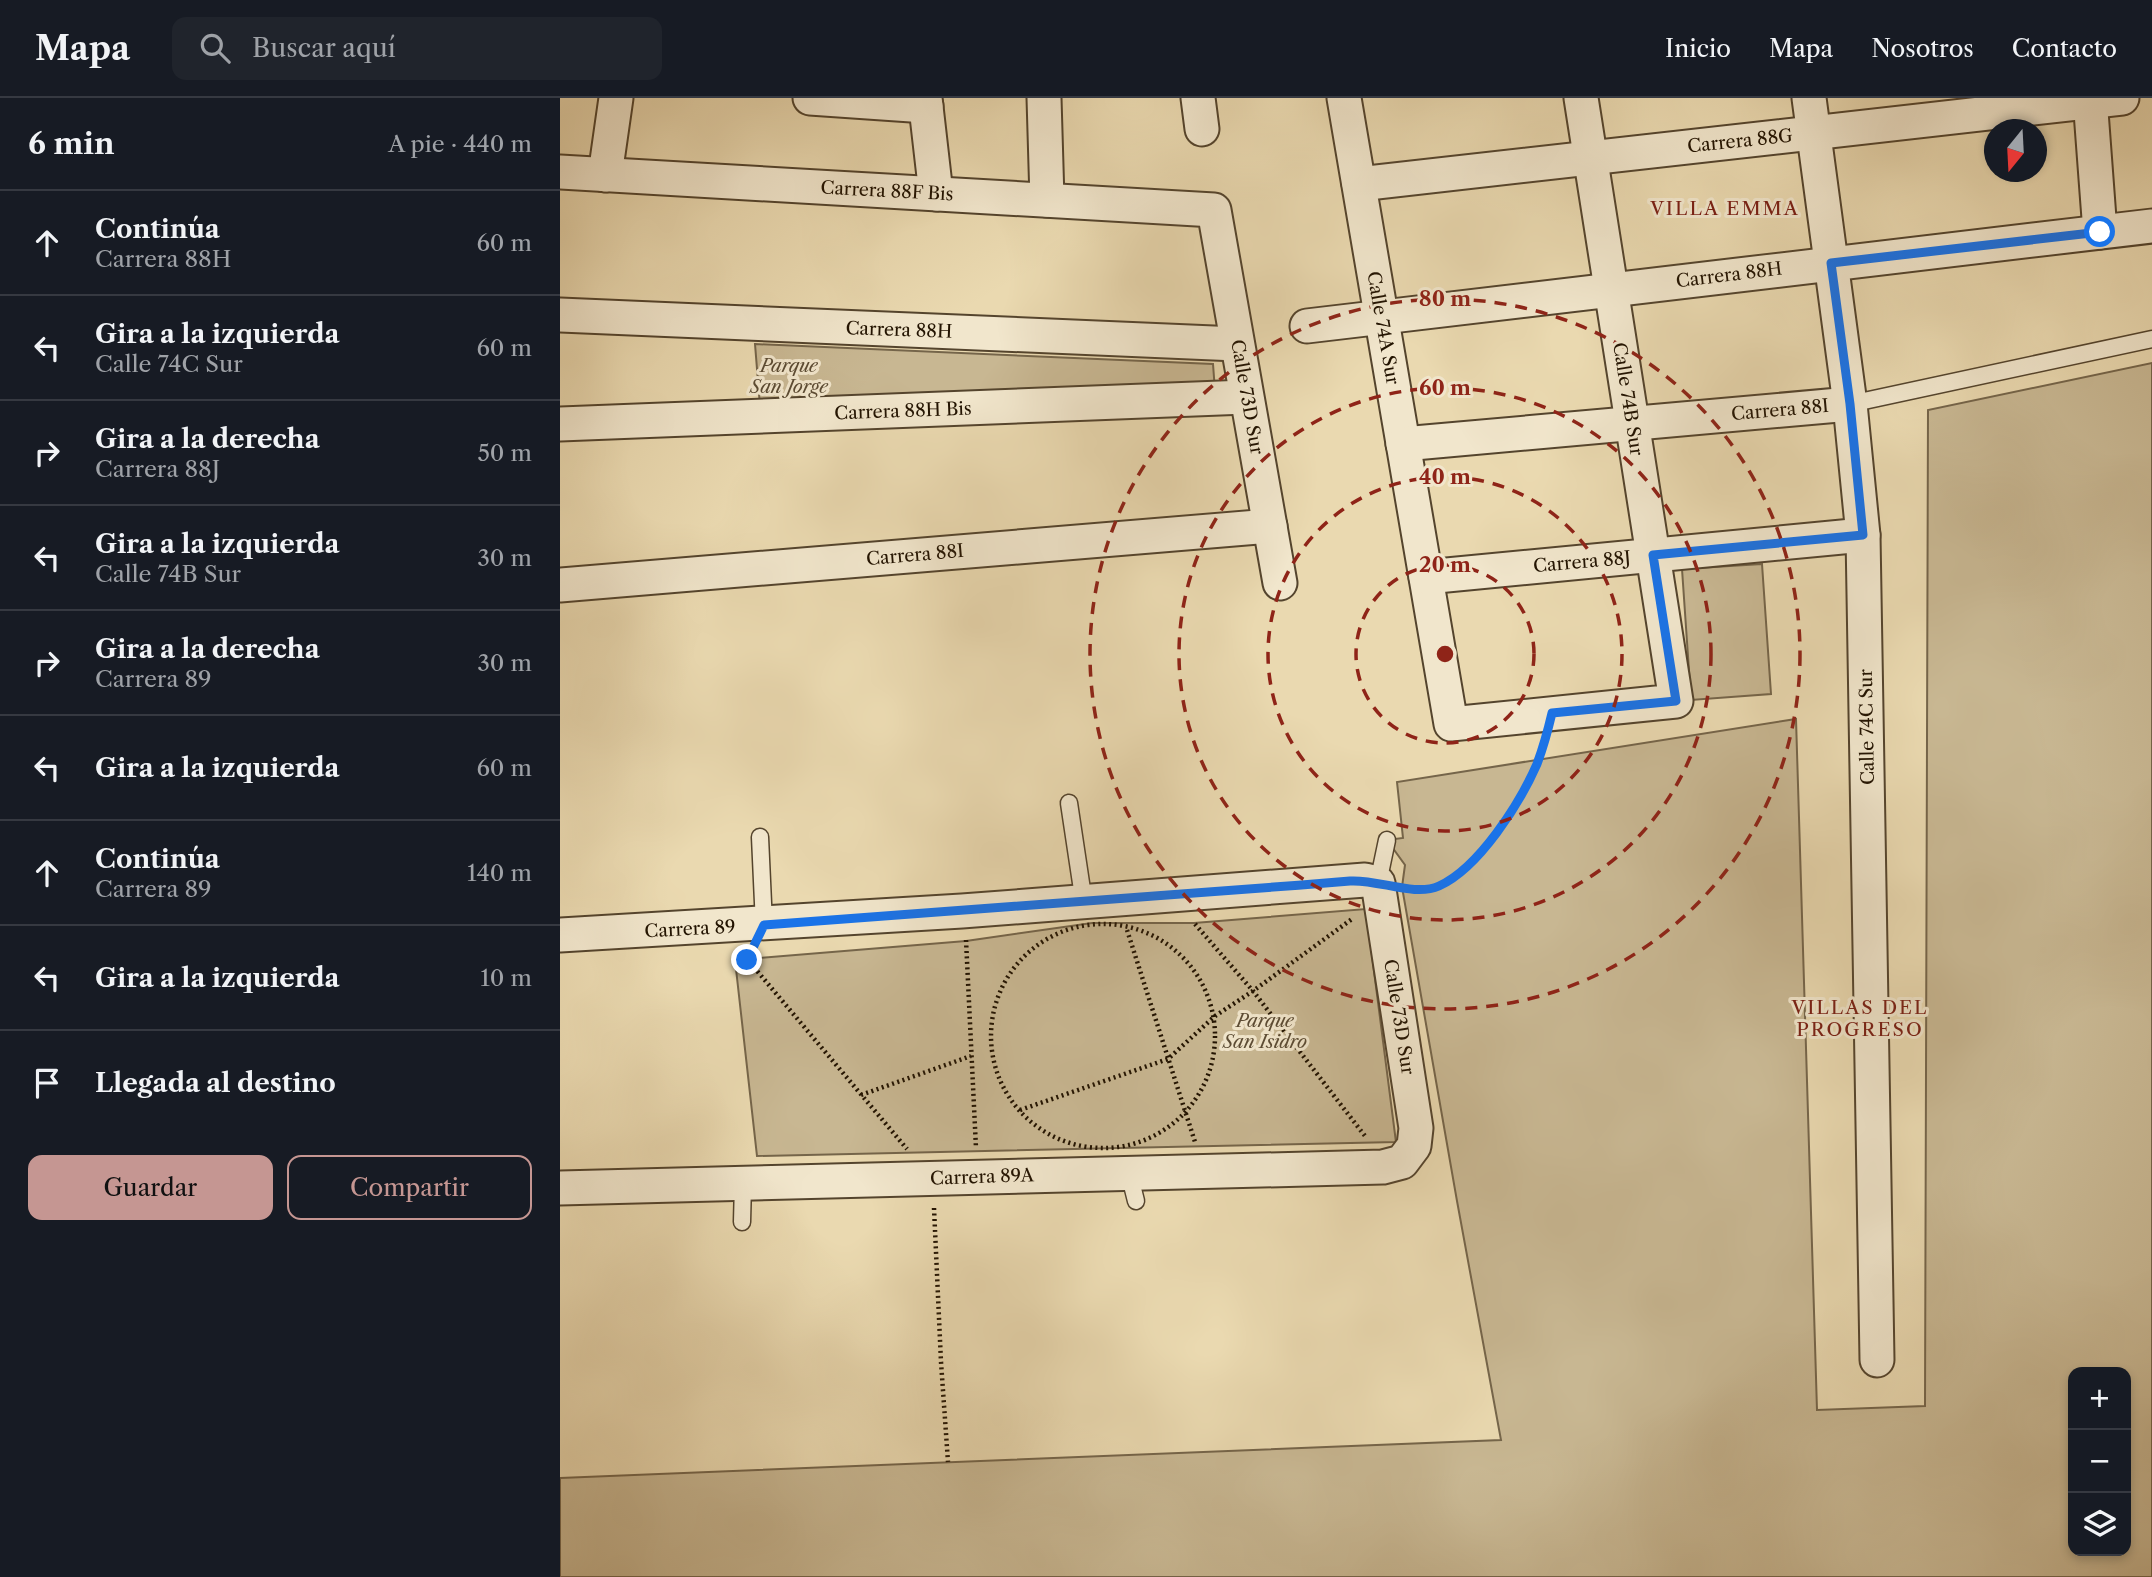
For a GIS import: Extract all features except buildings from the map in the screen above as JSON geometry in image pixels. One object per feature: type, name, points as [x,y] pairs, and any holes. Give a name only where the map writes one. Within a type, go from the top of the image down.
[{"type":"street","points":[[605,175],[616,98]]},
{"type":"street","points":[[810,98],[926,102],[936,194]]},
{"type":"street","points":[[1044,98],[1047,200]]},
{"type":"street","name":"Calle 74A Sur","points":[[1344,98],[1451,724],[1552,713]]},
{"type":"street","name":"Calle 74B Sur","points":[[1552,713],[1676,701],[1581,98]]},
{"type":"street","name":"Calle 74C Sur","points":[[1808,98],[1850,404],[1863,535],[1877,1360]]},
{"type":"street","points":[[2100,232],[2101,99]]},
{"type":"street","name":"Carrera 88G","points":[[1359,184],[2101,99]]},
{"type":"street","name":"Carrera 88F Bis","points":[[560,173],[1213,210]]},
{"type":"street","name":"Calle 73D Sur","points":[[1213,210],[1280,583]]},
{"type":"street","name":"Carrera 88H","points":[[1307,326],[2152,226]]},
{"type":"street","name":"Carrera 88H","points":[[560,315],[1237,344]]},
{"type":"street","name":"Carrera 88H Bis","points":[[560,424],[1246,397]]},
{"type":"street","name":"Carrera 88I","points":[[1403,444],[1850,404]]},
{"type":"street","name":"Carrera 88I","points":[[560,585],[1270,526]]},
{"type":"street","name":"Carrera 88J","points":[[1426,577],[1863,535]]},
{"type":"street","name":"Calle 73D Sur","points":[[1372,881],[1416,1129],[1414,1146],[1402,1162]]},
{"type":"street","name":"Carrera 89","points":[[560,936],[764,925],[1372,881]]},
{"type":"street","name":"Carrera 89A","points":[[560,1188],[979,1177],[1132,1187],[1215,1171],[1383,1167],[1402,1162]]},
{"type":"lane","name":"Carrera 88I","points":[[1850,404],[2152,339]]},
{"type":"lane","points":[[1069,803],[1084,903]]},
{"type":"lane","points":[[760,837],[764,925]]},
{"type":"lane","points":[[1372,881],[1387,840]]},
{"type":"lane","points":[[742,1222],[743,1184]]},
{"type":"path","points":[[1020,1110],[1168,1059],[1214,1016],[1366,909],[1372,881],[1422,890],[1437,887],[1450,880],[1482,851],[1524,791],[1538,762],[1552,713]]},
{"type":"path","points":[[1177,895],[1194,923],[1253,991],[1370,1143],[1402,1162]]},
{"type":"path","points":[[962,911],[979,1177]]},
{"type":"path","points":[[1092,923],[1126,925],[1157,936],[1184,957],[1204,984],[1214,1016],[1215,1055],[1202,1092],[1176,1122],[1142,1142],[1104,1149],[1066,1142],[1032,1124],[1007,1095],[992,1060],[990,1022],[1002,985],[1024,954],[1055,933],[1092,923]]},
{"type":"path","points":[[764,925],[747,960],[933,1178],[948,1462]]},
{"type":"path","points":[[1126,925],[1196,1146],[1215,1171]]},
{"type":"path","points":[[862,1095],[971,1056]]},
{"type":"green space","name":"Parque San Jorge","points":[[755,344],[1213,364],[1215,391],[760,406]]},
{"type":"green space","points":[[2152,363],[2152,1577],[560,1577],[560,1478],[1501,1440],[1402,887],[1405,865],[1387,840],[1403,838],[1397,782],[1796,719],[1817,1410],[1925,1406],[1928,410]]},
{"type":"green space","points":[[1762,564],[1771,694],[1691,700],[1682,569]]},
{"type":"green space","name":"Parque San Isidro","points":[[1366,909],[1396,1142],[757,1156],[735,960],[966,941],[1092,923],[1194,923]]},
{"type":"district","name":"VILLA EMMA","points":[[1725,208]]},
{"type":"district","name":"VILLAS DEL PROGRESO","points":[[1860,1018]]},
{"type":"route","points":[[747,960],[764,925],[1365,880],[1422,890],[1437,887],[1464,869],[1482,851],[1524,791],[1538,762],[1552,713],[1676,701],[1653,555],[1863,535],[1850,404],[1831,263],[2100,232]]}]
